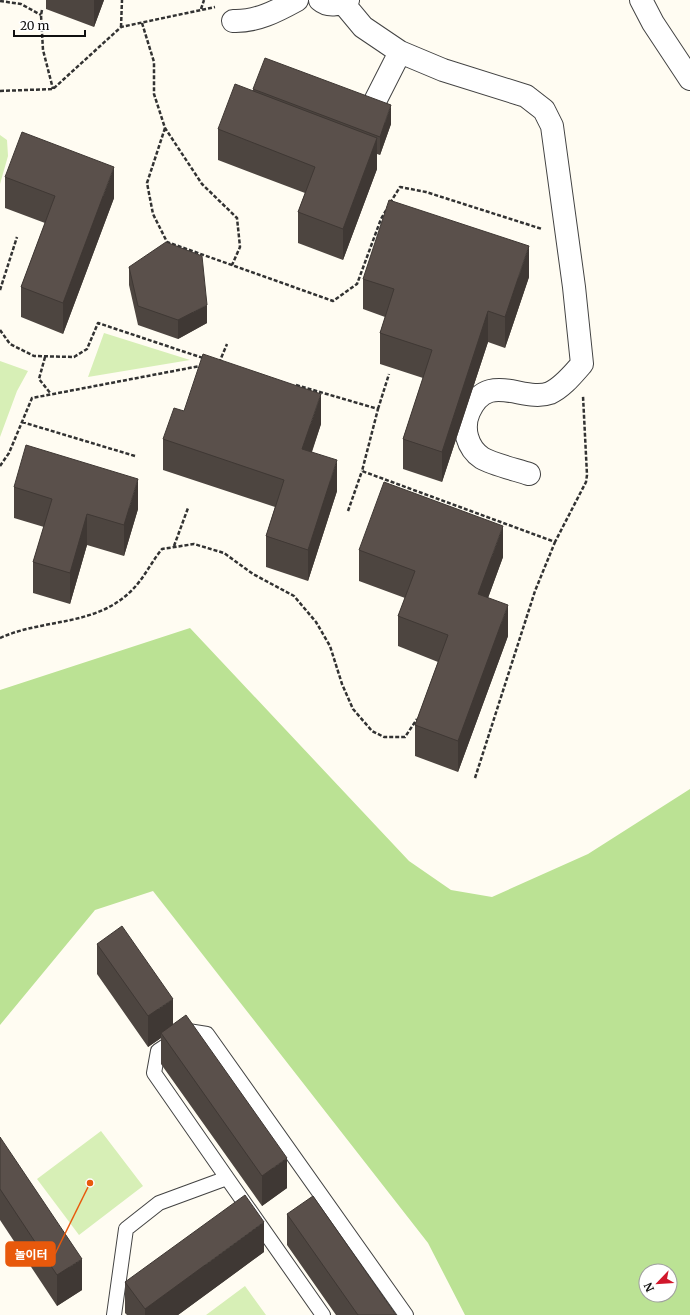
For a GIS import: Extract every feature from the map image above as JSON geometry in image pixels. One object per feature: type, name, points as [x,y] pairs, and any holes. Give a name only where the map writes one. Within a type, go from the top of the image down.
[{"type":"street","points":[[233,21],[246,21],[261,17],[297,0]]},
{"type":"street","points":[[320,0],[329,4],[346,1],[363,27],[400,52],[443,70],[512,90],[526,96],[544,110],[554,134],[574,287],[582,364],[566,382],[551,392],[542,395],[498,389],[476,398],[468,414],[464,429],[470,444],[482,458],[529,474]]},
{"type":"street","points":[[641,0],[653,23],[690,79]]},
{"type":"street","points":[[369,113],[400,52]]},
{"type":"lane","points":[[323,1315],[154,1073],[158,1052],[188,1031],[207,1034],[406,1315]]},
{"type":"lane","points":[[114,1315],[126,1230],[159,1203],[227,1178]]},
{"type":"path","points":[[121,27],[122,0]]},
{"type":"path","points":[[201,10],[204,0]]},
{"type":"path","points":[[0,1],[21,4],[40,15]]},
{"type":"path","points":[[0,91],[53,89],[121,27],[216,6],[233,21]]},
{"type":"path","points":[[42,10],[40,15],[43,50],[53,89]]},
{"type":"path","points":[[142,23],[154,62],[154,94],[165,128],[202,184],[236,218],[240,246],[232,265]]},
{"type":"path","points":[[165,128],[148,183],[153,214],[167,242],[333,301],[357,284],[381,219],[400,187],[426,192],[560,235],[566,234]]},
{"type":"path","points":[[0,290],[17,237]]},
{"type":"path","points":[[0,330],[10,344],[34,356],[74,357],[87,349],[98,323],[204,358]]},
{"type":"path","points":[[218,363],[227,344]]},
{"type":"path","points":[[45,357],[39,379],[51,394]]},
{"type":"path","points":[[212,361],[227,366]]},
{"type":"path","points":[[475,778],[535,590],[556,542],[586,482],[587,475],[582,364]]},
{"type":"path","points":[[0,466],[9,453],[32,398],[202,365]]},
{"type":"path","points":[[348,511],[362,471],[378,409],[389,374]]},
{"type":"path","points":[[295,385],[378,409]]},
{"type":"path","points":[[22,422],[136,456]]},
{"type":"path","points":[[362,471],[556,542]]},
{"type":"path","points":[[174,546],[188,508]]},
{"type":"path","points":[[0,638],[14,632],[74,620],[103,612],[134,589],[162,549],[194,544],[224,553],[253,574],[294,596],[316,622],[330,646],[342,684],[353,709],[372,731],[384,737],[405,737],[419,714]]},
{"type":"green space","points":[[0,135],[7,140],[8,156],[0,184]]},
{"type":"green space","points":[[104,333],[190,360],[88,377]]},
{"type":"green space","points":[[0,361],[28,371],[17,391],[0,437]]},
{"type":"green space","points":[[190,628],[409,861],[451,890],[492,897],[588,854],[690,789],[690,1315],[465,1315],[428,1243],[153,891],[95,910],[0,1025],[0,690]]},
{"type":"green space","points":[[101,1131],[143,1186],[79,1235],[37,1179]]},
{"type":"green space","points":[[245,1286],[266,1315],[206,1315]]},
{"type":"building","points":[[265,58],[391,105],[380,137],[253,89]]},
{"type":"building","points":[[235,84],[377,138],[343,229],[298,212],[315,167],[218,129]]},
{"type":"building","points":[[22,132],[114,167],[63,303],[21,287],[55,196],[5,177]]},
{"type":"building","points":[[389,200],[529,246],[505,317],[488,311],[442,452],[403,439],[432,350],[380,333],[394,289],[363,279]]},
{"type":"building","points":[[166,242],[202,256],[207,305],[178,320],[138,306],[129,267]]},
{"type":"building","points":[[203,354],[321,394],[302,449],[337,460],[308,550],[266,536],[284,480],[163,439],[174,408],[184,411]]},
{"type":"building","points":[[26,445],[138,479],[124,525],[87,514],[70,573],[33,562],[52,499],[14,487]]},
{"type":"building","points":[[384,482],[503,526],[478,594],[508,605],[458,741],[415,725],[448,635],[398,616],[415,571],[359,550]]},
{"type":"building","points":[[122,926],[173,999],[148,1016],[97,944]]},
{"type":"building","points":[[186,1015],[287,1158],[262,1176],[161,1033]]},
{"type":"building","points":[[0,1137],[82,1259],[57,1275],[0,1189]]},
{"type":"building","points":[[245,1195],[264,1222],[145,1309],[125,1282]]},
{"type":"building","points":[[313,1196],[396,1315],[358,1315],[287,1214]]},
{"type":"place","name":"놀이터","points":[[90,1183]]}]
